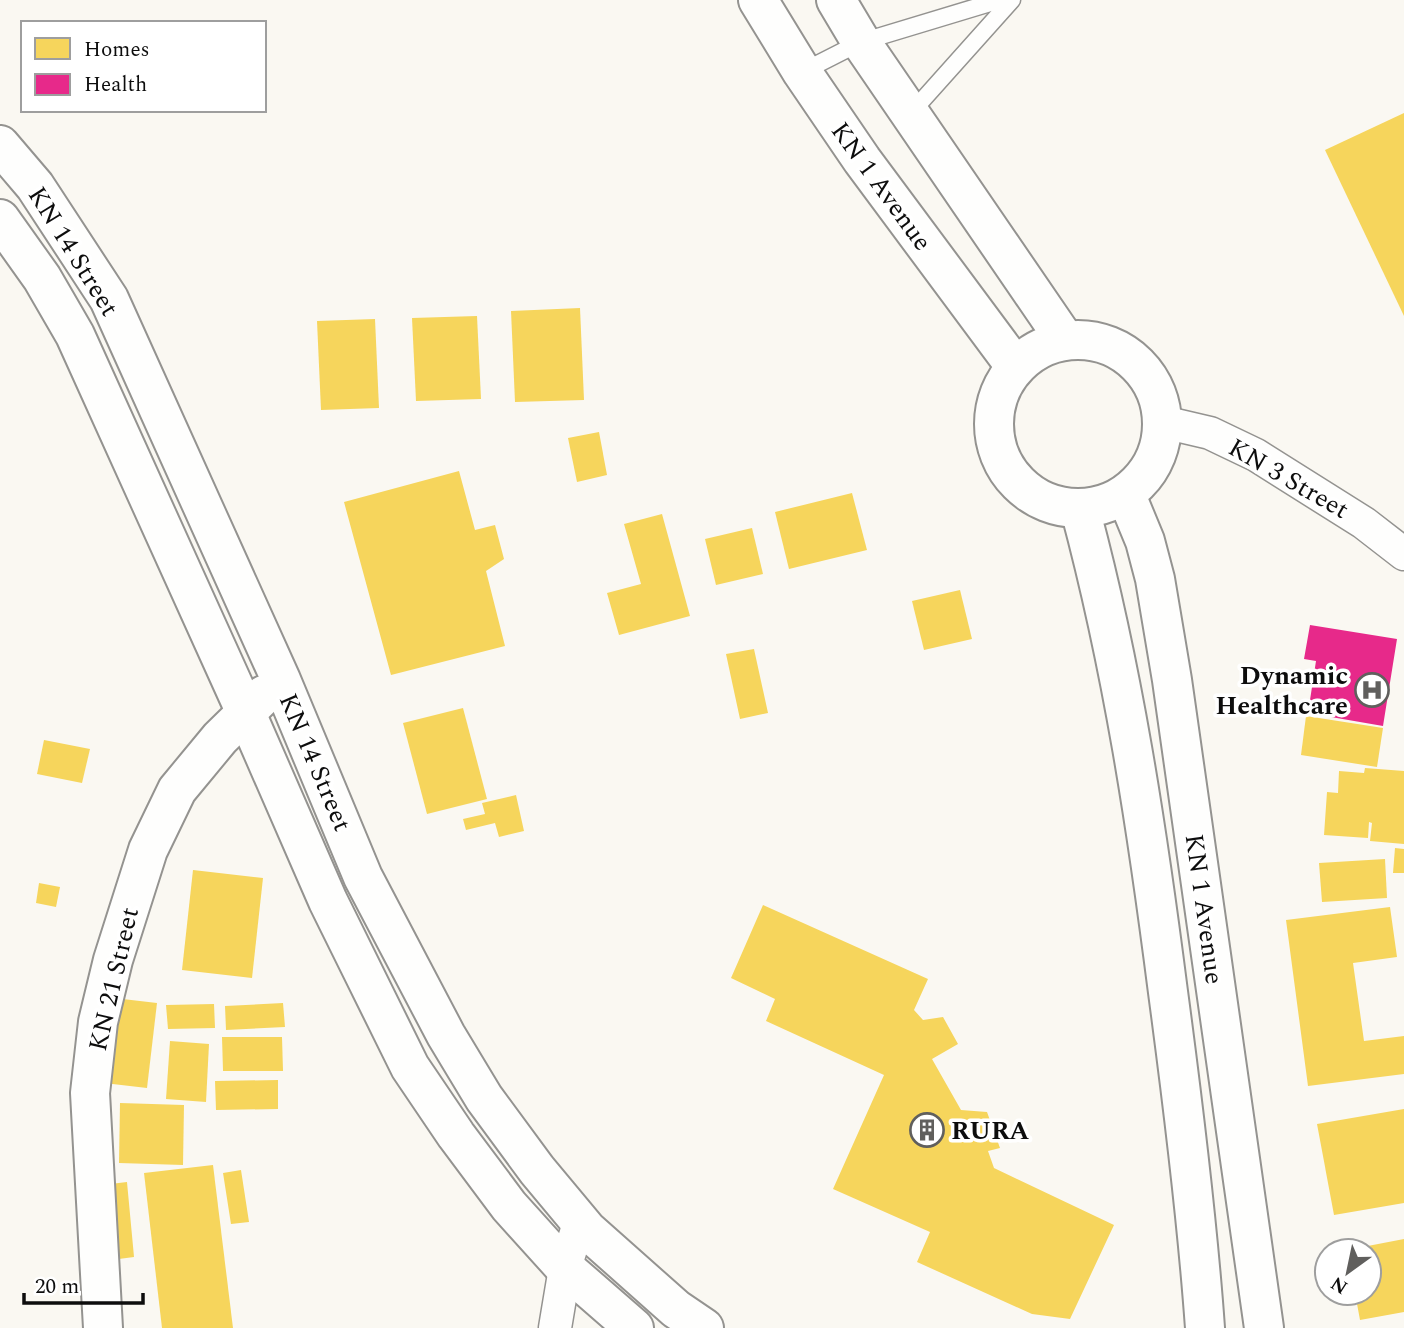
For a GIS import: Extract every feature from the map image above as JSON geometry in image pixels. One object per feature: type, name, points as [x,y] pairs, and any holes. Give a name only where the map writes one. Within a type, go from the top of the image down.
[{"type":"street","name":"KN 1 Avenue","points":[[758,0],[802,72],[862,160],[1015,366]]},
{"type":"street","points":[[836,0],[910,114],[1065,340]]},
{"type":"street","name":"KN 14 Street","points":[[0,145],[35,186],[109,299],[281,680],[363,877],[446,1035],[484,1097],[537,1170],[587,1230],[676,1308],[704,1328]]},
{"type":"street","name":"KN 14 Street","points":[[0,219],[42,278],[75,335],[328,901],[410,1068],[509,1206],[565,1268],[634,1328]]},
{"type":"street","points":[[1065,340],[1094,340],[1121,350],[1143,369],[1158,394],[1163,422],[1160,450],[1147,475],[1126,495],[1104,505],[1080,509],[1056,506],[1030,493],[1009,473],[996,447],[993,419],[1000,390],[1015,366],[1038,349],[1065,340]]},
{"type":"street","name":"KN 3 Street","points":[[1163,422],[1210,433],[1256,455],[1364,523],[1404,554]]},
{"type":"street","name":"KN 1 Avenue","points":[[1126,495],[1145,541],[1155,579],[1172,680],[1264,1328]]},
{"type":"street","name":"KN 1 Avenue","points":[[1080,509],[1102,591],[1128,715],[1152,865],[1203,1278],[1205,1328]]},
{"type":"street","name":"KN 21 Street","points":[[103,1328],[90,1093],[98,1022],[127,910],[148,850],[177,790],[220,738],[281,680]]},
{"type":"street","points":[[555,1328],[565,1268],[580,1220]]},
{"type":"lane","points":[[802,72],[862,42],[1000,0]]},
{"type":"lane","points":[[910,114],[1012,0]]},
{"type":"building: Homes","points":[[1404,113],[1404,316],[1325,150]]},
{"type":"building: Homes","points":[[580,308],[584,400],[515,402],[511,311]]},
{"type":"building: Homes","points":[[477,316],[481,399],[416,401],[412,318]]},
{"type":"building: Homes","points":[[375,319],[379,408],[321,410],[317,321]]},
{"type":"building: Homes","points":[[599,432],[607,475],[577,482],[568,438]]},
{"type":"building: Homes","points":[[459,471],[475,530],[495,525],[504,559],[486,571],[505,646],[391,675],[344,502]]},
{"type":"building: Homes","points":[[852,493],[867,550],[789,569],[775,512]]},
{"type":"building: Homes","points":[[662,514],[690,616],[619,635],[607,593],[641,584],[624,524]]},
{"type":"building: Homes","points":[[752,528],[763,574],[716,585],[705,539]]},
{"type":"building: Homes","points":[[960,590],[972,639],[924,650],[912,601]]},
{"type":"building: Homes","points":[[754,649],[768,713],[740,719],[726,654]]},
{"type":"building: Homes","points":[[463,708],[487,799],[427,814],[403,723]]},
{"type":"building: Homes","points":[[1306,716],[1383,728],[1377,767],[1301,755]]},
{"type":"building: Homes","points":[[44,740],[90,749],[82,783],[37,774]]},
{"type":"building: Homes","points":[[1365,768],[1404,771],[1404,844],[1370,841],[1372,823],[1369,822],[1368,838],[1324,835],[1327,792],[1338,793],[1339,771],[1364,773]]},
{"type":"building: Homes","points":[[516,795],[524,831],[499,837],[495,823],[466,830],[463,819],[485,814],[482,803]]},
{"type":"building: Homes","points":[[1395,848],[1404,849],[1404,873],[1393,873]]},
{"type":"building: Homes","points":[[1385,859],[1387,898],[1322,902],[1319,863]]},
{"type":"building: Homes","points":[[193,870],[263,878],[252,978],[182,970]]},
{"type":"building: Homes","points":[[39,883],[60,887],[56,907],[36,903]]},
{"type":"building: Homes","name":"RURA","points":[[763,905],[928,979],[914,1010],[923,1020],[943,1017],[958,1044],[932,1059],[961,1110],[987,1112],[1000,1148],[988,1151],[994,1168],[1114,1225],[1070,1319],[1032,1314],[917,1262],[930,1232],[833,1189],[884,1075],[766,1021],[775,999],[731,978]]},
{"type":"building: Homes","points":[[1390,907],[1397,957],[1353,963],[1364,1041],[1404,1036],[1404,1074],[1308,1086],[1286,920]]},
{"type":"building: Homes","points":[[114,998],[157,1003],[147,1088],[104,1083]]},
{"type":"building: Homes","points":[[283,1003],[285,1027],[226,1030],[225,1006]]},
{"type":"building: Homes","points":[[214,1004],[215,1028],[168,1029],[166,1005]]},
{"type":"building: Homes","points":[[222,1037],[282,1037],[283,1071],[223,1071]]},
{"type":"building: Homes","points":[[170,1041],[209,1044],[206,1102],[166,1099]]},
{"type":"building: Homes","points":[[278,1080],[278,1109],[216,1110],[215,1081]]},
{"type":"building: Homes","points":[[120,1103],[184,1105],[183,1165],[119,1163]]},
{"type":"building: Homes","points":[[1404,1109],[1404,1203],[1334,1215],[1317,1124]]},
{"type":"building: Homes","points":[[213,1165],[233,1328],[162,1328],[144,1173]]},
{"type":"building: Homes","points":[[241,1170],[249,1222],[231,1224],[223,1173]]},
{"type":"building: Homes","points":[[127,1182],[134,1257],[111,1260],[102,1185]]},
{"type":"building: Homes","points":[[1404,1239],[1404,1312],[1360,1320],[1358,1307],[1383,1307],[1383,1243]]},
{"type":"building: Health","points":[[1310,625],[1397,639],[1383,726],[1308,713],[1316,661],[1304,659]]},
{"type":"place","name":"Dynamic Healthcare","points":[[1372,690]]},
{"type":"place","name":"RURA","points":[[927,1130]]}]
